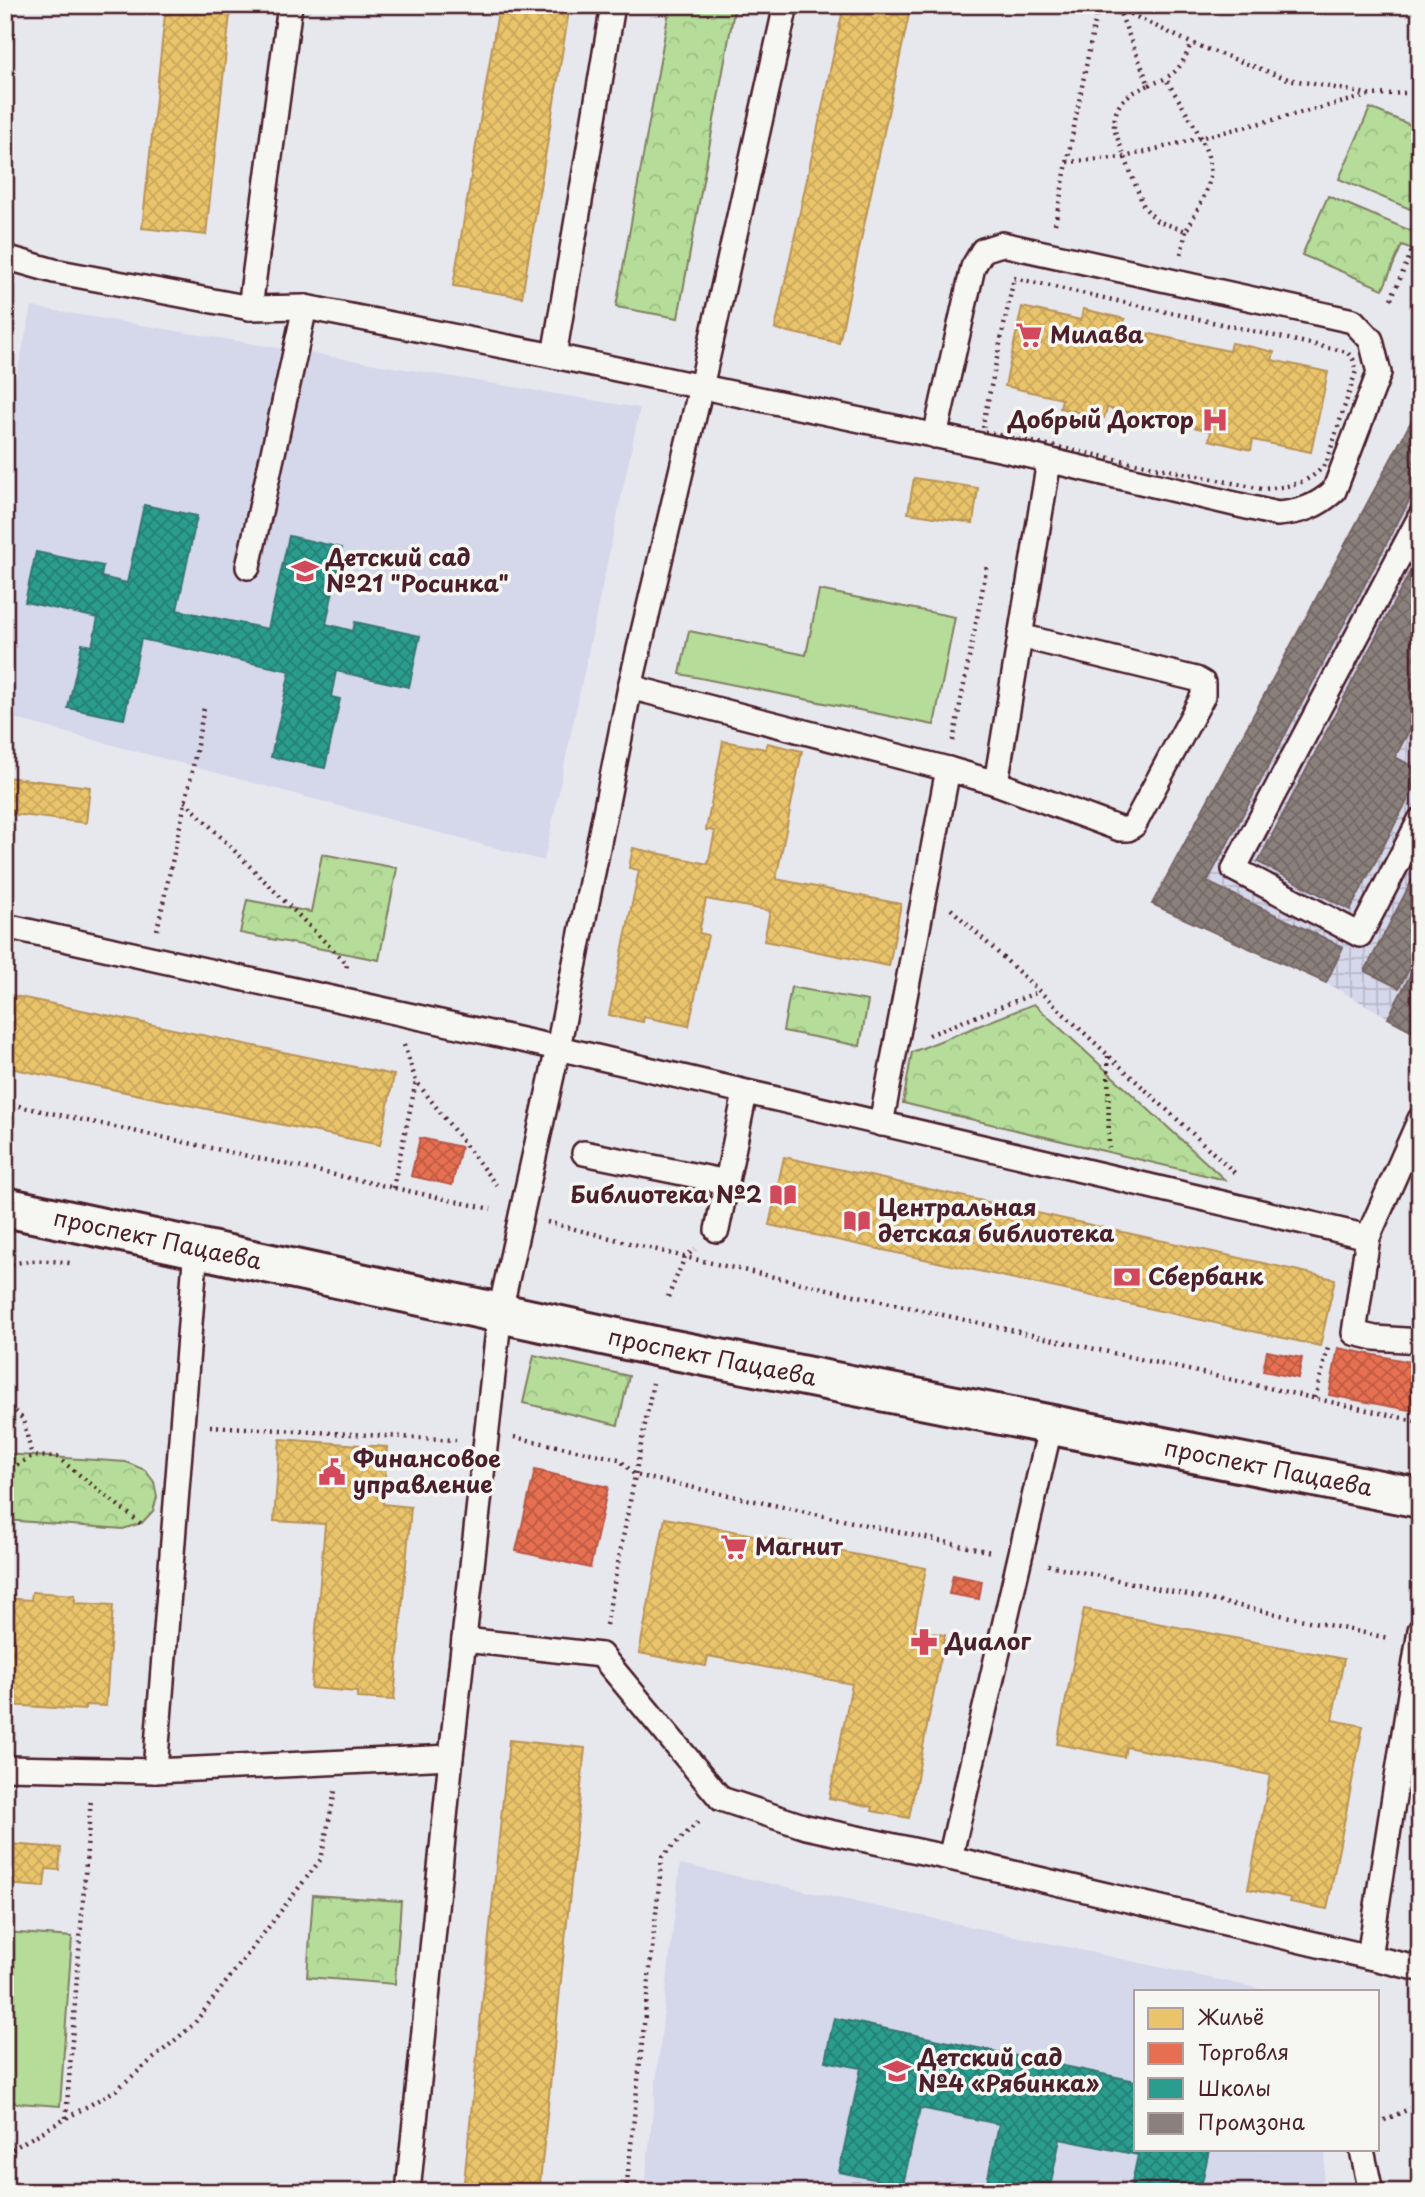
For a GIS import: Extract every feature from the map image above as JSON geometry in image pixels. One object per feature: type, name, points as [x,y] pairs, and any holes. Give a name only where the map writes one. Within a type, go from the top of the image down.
[{"type":"main road","name":"проспект Пацаева","points":[[5,1206],[672,1349],[1420,1498]]},
{"type":"lane","points":[[250,308],[290,5]]},
{"type":"lane","points":[[554,356],[613,5]]},
{"type":"lane","points":[[408,2192],[451,1757],[500,1311],[558,1048],[630,687],[701,387],[786,5]]},
{"type":"lane","points":[[5,257],[54,271],[250,308],[305,307],[554,356],[935,436],[1277,514],[1301,512],[1319,504],[1334,491],[1379,373],[1371,340],[1353,321],[1002,244],[983,250],[973,267],[935,436]]},
{"type":"lane","points":[[248,568],[305,307]]},
{"type":"lane","points":[[996,783],[1049,461]]},
{"type":"lane","points":[[1420,517],[1234,869],[1360,935],[1420,820]]},
{"type":"lane","points":[[630,687],[948,769],[996,783],[1120,829],[1128,829],[1134,825],[1203,696],[1203,683],[1196,679],[1020,636]]},
{"type":"lane","points":[[881,1124],[924,884],[948,769]]},
{"type":"lane","points":[[5,926],[558,1048],[1368,1237]]},
{"type":"lane","points":[[717,1230],[745,1093]]},
{"type":"lane","points":[[1420,1119],[1368,1237],[1354,1333],[1375,1338],[1420,1341]]},
{"type":"lane","points":[[584,1153],[727,1182]]},
{"type":"lane","points":[[155,1771],[196,1247]]},
{"type":"lane","points":[[950,1858],[1051,1424]]},
{"type":"lane","points":[[1368,1957],[1420,1630]]},
{"type":"lane","points":[[464,1640],[601,1655],[721,1799],[806,1827],[950,1858],[1420,1969]]},
{"type":"lane","points":[[5,1768],[155,1771],[451,1757]]},
{"type":"lane","points":[[1362,2152],[1371,2192]]},
{"type":"path","points":[[1050,253],[1097,5]]},
{"type":"path","points":[[1118,6],[1191,43],[1288,79],[1372,95]]},
{"type":"path","points":[[1118,6],[1149,85]]},
{"type":"path","points":[[1166,79],[1209,156],[1210,175],[1205,196],[1186,231],[1157,221],[1143,207],[1114,129],[1114,116],[1129,94],[1166,79],[1178,70],[1191,43]]},
{"type":"path","points":[[1067,162],[1124,157],[1372,95],[1420,92]]},
{"type":"path","points":[[1391,299],[1420,233]]},
{"type":"path","points":[[1014,278],[1347,352],[1353,359],[1356,371],[1327,461],[1319,473],[1286,487],[1262,489],[1012,439],[982,430],[1014,278]]},
{"type":"path","points":[[948,769],[987,566]]},
{"type":"path","points":[[150,958],[204,707]]},
{"type":"path","points":[[185,801],[347,964]]},
{"type":"path","points":[[924,884],[1283,1218]]},
{"type":"path","points":[[896,1048],[1038,992]]},
{"type":"path","points":[[393,1011],[416,1081],[521,1216]]},
{"type":"path","points":[[1108,1056],[1110,1177]]},
{"type":"path","points":[[5,1103],[393,1188],[416,1081]]},
{"type":"path","points":[[668,1297],[685,1257],[717,1230]]},
{"type":"path","points":[[685,1257],[1420,1422]]},
{"type":"path","points":[[1315,1398],[1329,1342],[1354,1333]]},
{"type":"path","points":[[601,1655],[656,1372]]},
{"type":"path","points":[[5,1402],[23,1419],[32,1456]]},
{"type":"path","points":[[183,1424],[457,1440],[514,1437],[620,1459],[635,1475]]},
{"type":"path","points":[[5,1472],[32,1456],[57,1457],[142,1524],[171,1558]]},
{"type":"path","points":[[5,2149],[12,2149],[116,2090],[194,2025],[321,1859],[342,1762]]},
{"type":"path","points":[[66,2119],[93,1770]]},
{"type":"path","points":[[626,2192],[662,1857],[721,1799]]},
{"type":"path","points":[[1380,2122],[1420,2104]]},
{"type":"shaded area","name":"Детский сад №21 \"Росинка\"","points":[[32,307],[640,408],[544,861],[5,716],[5,425]]},
{"type":"shaded area","points":[[1420,405],[1420,1035],[1326,983],[1152,904]]},
{"type":"shaded area","name":"Детский сад №4 «Рябинка»","points":[[680,1864],[1266,1990],[1134,1990],[1134,2152],[1326,2152],[1322,2192],[644,2192]]},
{"type":"green space","points":[[670,5],[735,5],[678,318],[616,307]]},
{"type":"green space","points":[[1370,108],[1420,129],[1420,186],[1410,209],[1339,179]]},
{"type":"green space","points":[[1328,196],[1411,231],[1420,212],[1420,252],[1402,245],[1383,289],[1302,255]]},
{"type":"green space","points":[[819,590],[955,617],[934,725],[680,674],[689,631],[806,655]]},
{"type":"green space","points":[[322,854],[397,868],[379,960],[240,933],[247,900],[311,912]]},
{"type":"green space","points":[[791,987],[868,1001],[860,1046],[783,1031]]},
{"type":"green space","points":[[1034,1004],[1225,1180],[903,1103],[912,1052]]},
{"type":"green space","points":[[534,1355],[629,1376],[618,1425],[523,1403]]},
{"type":"green space","points":[[5,1454],[126,1462],[145,1470],[154,1482],[157,1497],[153,1511],[142,1523],[123,1529],[5,1520]]},
{"type":"green space","points":[[313,1895],[401,1901],[395,1984],[307,1977]]},
{"type":"green space","points":[[5,1932],[72,1937],[60,2106],[5,2102]]},
{"type":"building: Жильё","points":[[166,5],[231,5],[206,235],[142,228]]},
{"type":"building: Жильё","points":[[499,5],[570,5],[522,297],[453,286]]},
{"type":"building: Жильё","points":[[844,5],[911,5],[839,343],[775,329]]},
{"type":"building: Жильё","points":[[1022,307],[1081,320],[1083,309],[1125,319],[1123,328],[1229,351],[1231,343],[1252,347],[1274,352],[1272,360],[1328,372],[1311,452],[1253,440],[1251,450],[1209,440],[1211,431],[1107,408],[1104,418],[1060,408],[1062,399],[1005,386]]},
{"type":"building: Жильё","points":[[914,478],[978,488],[973,523],[908,513]]},
{"type":"building: Жильё","points":[[723,741],[766,749],[767,743],[802,751],[776,879],[901,904],[889,966],[764,941],[770,911],[706,899],[699,933],[708,935],[689,1026],[644,1017],[643,1022],[609,1015],[639,870],[629,868],[633,848],[708,864],[715,831],[706,830]]},
{"type":"building: Жильё","points":[[5,777],[90,787],[86,823],[5,813]]},
{"type":"building: Жильё","points":[[5,994],[394,1075],[380,1145],[5,1067]]},
{"type":"building: Жильё","points":[[784,1157],[1335,1279],[1320,1346],[769,1225]]},
{"type":"building: Жильё","points":[[280,1439],[387,1447],[383,1504],[411,1507],[394,1700],[357,1698],[357,1692],[311,1688],[325,1524],[274,1521]]},
{"type":"building: Жильё","points":[[665,1518],[926,1568],[914,1630],[945,1635],[909,1818],[872,1811],[873,1807],[829,1798],[852,1684],[708,1656],[706,1666],[639,1653]]},
{"type":"building: Жильё","points":[[32,1592],[75,1595],[75,1603],[113,1605],[106,1706],[85,1705],[85,1710],[9,1705],[10,1700],[5,1700],[5,1598],[31,1600]]},
{"type":"building: Жильё","points":[[1084,1609],[1344,1659],[1332,1720],[1363,1726],[1327,1909],[1290,1902],[1291,1898],[1248,1889],[1270,1775],[1126,1747],[1124,1757],[1057,1744]]},
{"type":"building: Жильё","points":[[509,1740],[585,1748],[539,2192],[463,2192]]},
{"type":"building: Жильё","points":[[8,1844],[61,1848],[59,1870],[46,1869],[44,1887],[5,1884]]},
{"type":"building: Торговля","points":[[420,1138],[461,1147],[452,1185],[411,1176]]},
{"type":"building: Торговля","points":[[1338,1348],[1416,1363],[1420,1353],[1420,1412],[1329,1395]]},
{"type":"building: Торговля","points":[[1267,1351],[1302,1358],[1298,1378],[1263,1371]]},
{"type":"building: Торговля","points":[[535,1470],[608,1487],[590,1568],[516,1551]]},
{"type":"building: Торговля","points":[[953,1575],[982,1581],[979,1599],[949,1594]]},
{"type":"building: Школы","points":[[144,505],[197,516],[177,610],[268,629],[289,536],[342,548],[326,624],[353,631],[355,622],[420,636],[409,687],[336,671],[331,697],[340,699],[325,768],[271,757],[290,671],[141,639],[124,719],[68,708],[82,644],[92,646],[98,618],[25,602],[36,552],[103,566],[101,577],[127,583]]},
{"type":"building: Школы","points":[[834,2018],[1134,2081],[1134,2152],[1209,2152],[1200,2192],[1130,2192],[1138,2155],[1060,2139],[1049,2192],[985,2192],[999,2124],[920,2108],[903,2185],[839,2172],[861,2068],[825,2061]]},
{"type":"building: Промзона","points":[[1420,405],[1420,480],[1207,882],[1343,947],[1326,983],[1152,904]]},
{"type":"building: Промзона","points":[[1420,553],[1420,710],[1395,757],[1420,770],[1420,776],[1350,910],[1258,862]]},
{"type":"building: Промзона","points":[[1420,865],[1420,949],[1399,988],[1365,971]]},
{"type":"building: Промзона","points":[[1420,956],[1420,1031],[1418,1034],[1388,1018]]},
{"type":"place","name":"Милава","points":[[1029,335]]},
{"type":"place","name":"Добрый Доктор","points":[[1215,420]]},
{"type":"place","name":"Детский сад №21 \"Росинка\"","points":[[305,571]]},
{"type":"place","name":"Библиотека №2","points":[[783,1195]]},
{"type":"place","name":"Центральная детская библиотека","points":[[857,1221]]},
{"type":"place","name":"Сбербанк","points":[[1127,1277]]},
{"type":"place","name":"Финансовое управление","points":[[332,1472]]},
{"type":"place","name":"Магнит","points":[[734,1547]]},
{"type":"place","name":"Диалог","points":[[924,1642]]},
{"type":"place","name":"Детский сад №4 «Рябинка»","points":[[897,2071]]}]
